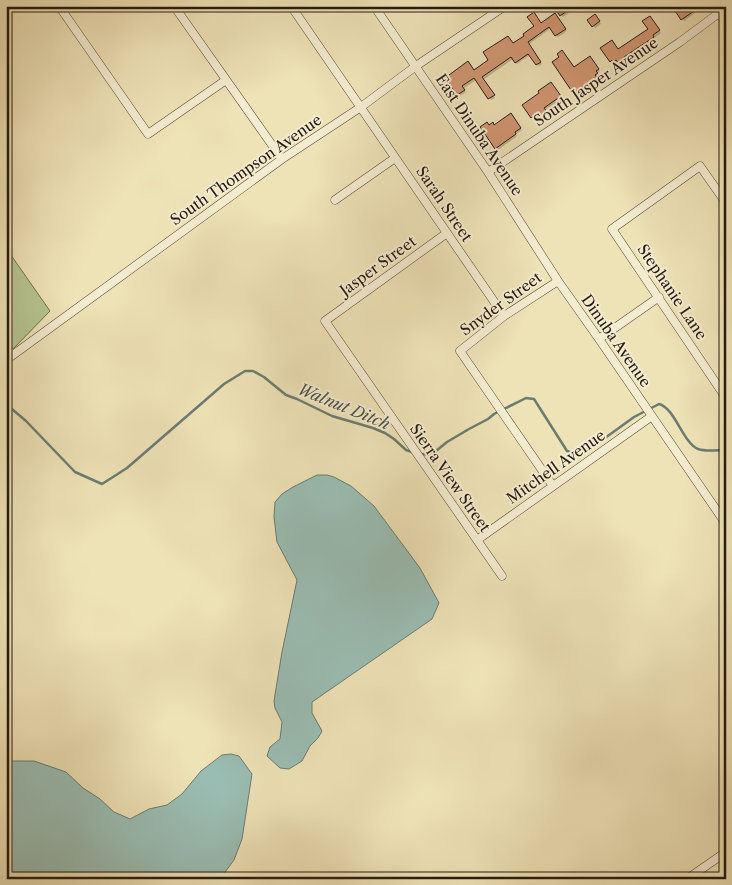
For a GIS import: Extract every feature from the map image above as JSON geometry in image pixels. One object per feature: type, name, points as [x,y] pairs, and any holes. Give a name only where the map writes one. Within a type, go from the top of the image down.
[{"type":"street","points":[[59,6],[148,134],[226,80]]},
{"type":"street","points":[[174,6],[282,159]]},
{"type":"street","name":"Sarah Street","points":[[291,6],[504,316]]},
{"type":"street","name":"East Dinuba Avenue","points":[[374,6],[488,172],[558,281]]},
{"type":"street","name":"South Thompson Avenue","points":[[6,360],[282,159],[361,107],[416,66],[505,6]]},
{"type":"street","points":[[717,10],[726,23]]},
{"type":"street","name":"South Jasper Avenue","points":[[488,172],[680,42],[717,10]]},
{"type":"street","points":[[335,200],[396,158]]},
{"type":"street","name":"Stephanie Lane","points":[[725,395],[612,229],[700,166],[726,203]]},
{"type":"street","name":"Jasper Street","points":[[325,321],[447,233]]},
{"type":"street","name":"Snyder Street","points":[[553,486],[460,351],[504,316],[558,281]]},
{"type":"street","name":"Dinuba Avenue","points":[[558,281],[652,416]]},
{"type":"street","points":[[599,339],[659,297]]},
{"type":"street","name":"Sierra View Street","points":[[325,321],[502,576]]},
{"type":"street","points":[[652,416],[726,524]]},
{"type":"street","name":"Mitchell Avenue","points":[[477,540],[652,416]]},
{"type":"street","points":[[687,879],[726,852]]},
{"type":"green space","points":[[6,248],[50,311],[13,349],[6,340]]},
{"type":"water","points":[[317,475],[327,475],[351,486],[374,506],[420,568],[439,603],[432,619],[312,702],[312,713],[322,731],[310,746],[302,761],[289,769],[280,768],[267,756],[270,747],[280,739],[282,722],[275,708],[274,701],[297,580],[277,542],[274,517],[275,502],[282,494],[293,487]]},
{"type":"water","points":[[231,754],[239,756],[252,774],[242,839],[234,860],[220,879],[6,879],[6,761],[34,761],[66,772],[114,812],[130,819],[149,809],[167,805],[182,794],[201,771],[222,755]]},
{"type":"building","points":[[553,6],[574,6],[560,16]]},
{"type":"building","points":[[672,6],[691,6],[694,11],[681,20]]},
{"type":"building","points":[[534,12],[541,23],[555,13],[566,29],[555,36],[549,27],[528,42],[541,62],[536,65],[528,54],[515,63],[511,57],[482,77],[495,95],[488,99],[474,78],[462,86],[465,90],[457,95],[445,78],[468,61],[474,70],[488,60],[483,52],[508,36],[513,43],[524,36],[523,34],[534,26],[527,17]]},
{"type":"building","points":[[595,14],[600,21],[592,27],[587,20]]},
{"type":"building","points":[[650,16],[660,30],[653,35],[654,37],[624,57],[625,59],[619,64],[616,60],[610,62],[600,48],[612,40],[618,49],[648,29],[642,21]]},
{"type":"building","points":[[562,50],[574,67],[590,56],[599,69],[595,75],[598,79],[573,93],[552,62],[559,57],[557,54]]},
{"type":"building","points":[[551,82],[561,96],[544,108],[547,112],[541,116],[538,113],[531,118],[522,105]]},
{"type":"building","points":[[511,113],[521,128],[515,132],[516,134],[495,149],[480,127],[487,122],[489,125],[493,122],[494,125]]},
{"type":"waterway","name":"Walnut Ditch","points":[[6,404],[26,421],[75,472],[102,484],[127,468],[224,384],[245,371],[253,371],[264,377],[286,395],[332,416],[385,433],[406,450],[415,453]]},
{"type":"waterway","name":"Walnut Ditch","points":[[420,454],[431,455],[447,442],[494,414],[526,398],[534,399],[567,451],[570,452],[581,454],[634,417],[659,404],[670,412],[693,446],[705,450],[726,450]]}]
